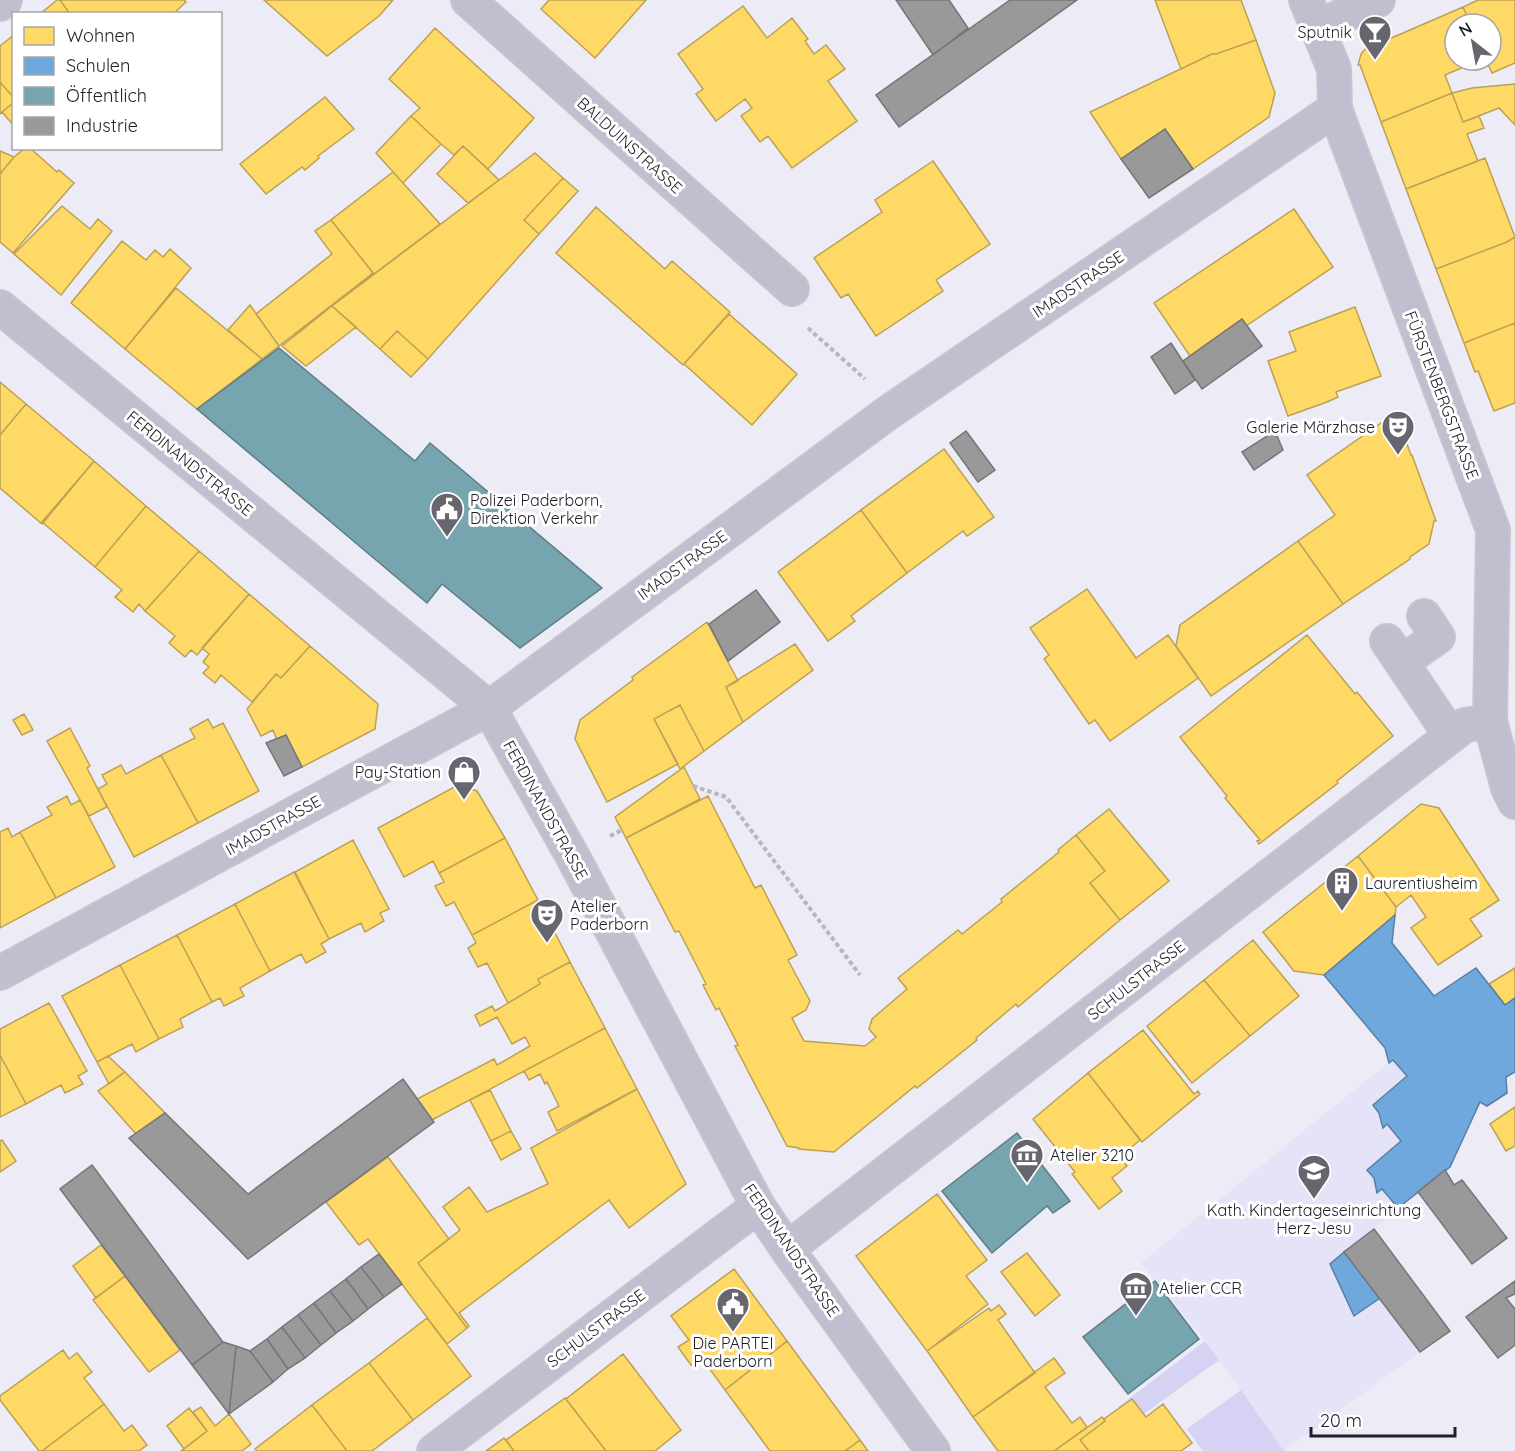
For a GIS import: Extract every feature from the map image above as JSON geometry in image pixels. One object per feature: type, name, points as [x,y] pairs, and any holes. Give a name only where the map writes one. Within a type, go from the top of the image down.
[{"type":"street","points":[[0,4],[5,0]]},
{"type":"street","name":"BALDUINSTRASSE","points":[[468,0],[792,290]]},
{"type":"street","points":[[1311,14],[1378,0]]},
{"type":"street","name":"FÜRSTENBERGSTRASSE","points":[[1311,14],[1334,69],[1335,109],[1493,530],[1490,721],[1508,788],[1515,802]]},
{"type":"street","name":"IMADSTRASSE","points":[[0,974],[489,708],[889,412],[1335,109]]},
{"type":"street","name":"FERDINANDSTRASSE","points":[[0,307],[489,708],[573,857],[758,1206],[933,1451]]},
{"type":"street","points":[[1424,616],[1438,637],[1394,652],[1451,736]]},
{"type":"street","name":"SCHULSTRASSE","points":[[787,1249],[1451,736],[1466,725],[1490,721]]},
{"type":"street","name":"SCHULSTRASSE","points":[[434,1451],[758,1206]]},
{"type":"path","points":[[792,290],[801,321],[863,377],[889,412]]},
{"type":"path","points":[[693,786],[726,797],[860,975]]},
{"type":"shaded area","name":"Kath. Kindertageseinrichtung Herz-Jesu","points":[[1403,957],[1434,996],[1476,968],[1489,984],[1515,998],[1515,1072],[1506,1078],[1507,1093],[1487,1106],[1480,1102],[1450,1167],[1345,1252],[1420,1352],[1284,1451],[1205,1341],[1141,1263],[1388,1063],[1385,1048],[1347,1003]]},
{"type":"shaded area","points":[[1205,1341],[1219,1360],[1131,1423],[1118,1407]]},
{"type":"shaded area","points":[[1241,1390],[1284,1451],[1203,1451],[1187,1429]]},
{"type":"building: Wohnen","points":[[60,0],[69,12],[42,12]]},
{"type":"building: Wohnen","points":[[60,0],[184,0],[186,2],[175,12],[69,12]]},
{"type":"building: Wohnen","points":[[264,0],[393,0],[379,16],[327,56]]},
{"type":"building: Wohnen","points":[[549,0],[646,0],[595,58],[541,9]]},
{"type":"building: Wohnen","points":[[1155,0],[1241,0],[1256,40],[1212,54],[1181,69]]},
{"type":"building: Wohnen","points":[[1478,0],[1515,0],[1515,63],[1503,68],[1503,12],[1465,12],[1463,7]]},
{"type":"building: Wohnen","points":[[743,6],[767,38],[792,18],[808,39],[805,41],[814,54],[826,45],[845,69],[828,81],[857,121],[792,168],[768,136],[760,142],[741,116],[752,108],[745,99],[716,121],[696,94],[703,89],[678,54]]},
{"type":"building: Wohnen","points":[[1463,7],[1465,12],[1451,12]]},
{"type":"building: Wohnen","points":[[1443,16],[1443,72],[1452,72],[1445,75],[1452,93],[1381,122],[1360,65],[1358,65],[1361,54],[1366,49]]},
{"type":"building: Wohnen","points":[[435,28],[534,118],[488,169],[463,146],[454,155],[441,144],[411,116],[420,108],[389,79]]},
{"type":"building: Wohnen","points":[[12,37],[12,96],[0,82],[0,46]]},
{"type":"building: Wohnen","points":[[1256,40],[1275,93],[1269,117],[1193,169],[1165,129],[1121,159],[1090,112],[1212,54]]},
{"type":"building: Wohnen","points":[[0,82],[12,96],[12,104],[0,114]]},
{"type":"building: Wohnen","points":[[1515,84],[1515,125],[1499,108],[1463,122],[1452,93],[1472,88]]},
{"type":"building: Wohnen","points":[[1452,93],[1463,122],[1479,116],[1484,128],[1467,134],[1478,161],[1406,189],[1381,122]]},
{"type":"building: Wohnen","points":[[325,97],[354,129],[318,156],[319,158],[305,170],[302,167],[266,194],[240,164]]},
{"type":"building: Wohnen","points":[[12,104],[12,124],[2,112]]},
{"type":"building: Wohnen","points":[[411,116],[441,144],[403,183],[376,153]]},
{"type":"building: Wohnen","points":[[463,146],[499,180],[468,203],[437,174]]},
{"type":"building: Wohnen","points":[[23,150],[32,150],[57,172],[59,170],[74,183],[13,253],[0,242],[0,174]]},
{"type":"building: Wohnen","points":[[0,151],[14,157],[0,174]]},
{"type":"building: Wohnen","points":[[535,153],[563,178],[524,220],[539,234],[428,359],[397,331],[380,349],[332,306]]},
{"type":"building: Wohnen","points":[[1485,158],[1515,237],[1436,269],[1406,189]]},
{"type":"building: Wohnen","points":[[933,161],[990,244],[936,280],[943,291],[876,336],[848,294],[841,298],[814,258],[882,212],[875,200]]},
{"type":"building: Wohnen","points":[[393,172],[440,224],[374,274],[331,220]]},
{"type":"building: Wohnen","points":[[563,178],[578,191],[539,234],[524,220]]},
{"type":"building: Wohnen","points":[[62,206],[90,229],[98,219],[112,231],[61,295],[14,254]]},
{"type":"building: Wohnen","points":[[596,207],[665,269],[672,261],[730,312],[683,365],[556,253]]},
{"type":"building: Wohnen","points":[[1294,209],[1333,267],[1246,326],[1242,319],[1190,356],[1154,303]]},
{"type":"building: Wohnen","points":[[331,220],[373,273],[279,346],[256,314],[332,254],[315,231]]},
{"type":"building: Wohnen","points":[[1515,237],[1515,323],[1464,343],[1436,269]]},
{"type":"building: Wohnen","points":[[122,241],[146,260],[155,250],[163,257],[170,249],[191,268],[125,349],[71,303]]},
{"type":"building: Wohnen","points":[[176,288],[262,359],[197,409],[125,349]]},
{"type":"building: Wohnen","points":[[250,305],[279,346],[262,359],[228,330]]},
{"type":"building: Wohnen","points":[[332,306],[356,327],[306,366],[282,346]]},
{"type":"building: Wohnen","points":[[1355,307],[1381,376],[1336,392],[1338,397],[1288,416],[1268,361],[1296,351],[1289,332]]},
{"type":"building: Wohnen","points":[[729,314],[797,374],[752,425],[684,364]]},
{"type":"building: Wohnen","points":[[1515,323],[1515,403],[1494,411],[1464,343]]},
{"type":"building: Wohnen","points":[[397,331],[428,359],[411,377],[380,349]]},
{"type":"building: Wohnen","points":[[0,382],[26,404],[0,435]]},
{"type":"building: Wohnen","points":[[26,404],[94,461],[42,524],[0,488],[0,435]]},
{"type":"building: Wohnen","points":[[1396,414],[1436,521],[1434,521],[1429,544],[1343,604],[1298,541],[1335,515],[1307,475]]},
{"type":"building: Wohnen","points":[[944,449],[994,517],[967,536],[963,531],[907,573],[861,510]]},
{"type":"building: Wohnen","points":[[94,461],[146,506],[95,567],[42,522]]},
{"type":"building: Wohnen","points":[[146,506],[199,551],[145,611],[139,604],[133,612],[115,597],[122,590],[95,567]]},
{"type":"building: Wohnen","points":[[861,510],[907,573],[851,616],[855,621],[828,641],[778,572]]},
{"type":"building: Wohnen","points":[[1298,541],[1343,604],[1211,696],[1176,646],[1180,625]]},
{"type":"building: Wohnen","points":[[199,551],[249,594],[197,655],[191,650],[185,657],[169,643],[175,636],[145,611]]},
{"type":"building: Wohnen","points":[[1087,589],[1136,658],[1168,635],[1198,678],[1110,741],[1095,720],[1089,724],[1044,659],[1049,655],[1030,628]]},
{"type":"building: Wohnen","points":[[249,594],[310,646],[281,678],[276,674],[252,702],[221,675],[215,683],[203,673],[209,667],[203,662],[209,654],[202,648]]},
{"type":"building: Wohnen","points":[[707,622],[738,681],[726,687],[743,722],[704,751],[680,705],[654,719],[678,764],[607,802],[575,739],[580,720],[633,680],[632,677]]},
{"type":"building: Wohnen","points":[[1307,635],[1393,736],[1337,781],[1338,783],[1259,844],[1257,841],[1260,840],[1225,798],[1227,796],[1180,737]]},
{"type":"building: Wohnen","points":[[795,644],[813,670],[743,722],[726,687]]},
{"type":"building: Wohnen","points":[[310,646],[378,704],[375,729],[302,767],[286,735],[277,740],[273,730],[261,736],[247,709],[276,674],[281,678]]},
{"type":"building: Wohnen","points":[[680,705],[704,751],[680,769],[654,719]]},
{"type":"building: Wohnen","points":[[24,714],[33,730],[22,735],[13,720]]},
{"type":"building: Wohnen","points":[[208,719],[213,728],[223,723],[259,791],[198,823],[161,755],[195,738],[190,729]]},
{"type":"building: Wohnen","points":[[70,728],[90,766],[87,768],[107,807],[89,816],[47,741]]},
{"type":"building: Wohnen","points":[[161,755],[198,823],[134,857],[98,789],[107,784],[102,775],[121,765],[126,774]]},
{"type":"building: Wohnen","points":[[684,767],[700,799],[626,838],[615,817]]},
{"type":"building: Wohnen","points":[[458,785],[477,791],[505,838],[439,873],[433,861],[404,877],[378,828]]},
{"type":"building: Wohnen","points":[[67,796],[71,805],[80,800],[115,867],[56,898],[20,832],[52,815],[47,807]]},
{"type":"building: Wohnen","points":[[708,796],[755,888],[761,885],[797,955],[788,960],[810,1001],[806,1010],[792,1018],[804,1041],[865,1046],[876,1037],[869,1029],[872,1019],[907,989],[898,978],[958,930],[962,934],[1002,902],[1001,899],[1059,852],[1058,850],[1076,835],[1105,871],[1090,883],[1120,920],[1018,1007],[1016,1004],[976,1038],[977,1040],[917,1088],[915,1086],[834,1152],[787,1146],[735,1046],[738,1045],[719,1008],[716,1010],[703,985],[706,984],[679,931],[675,932],[626,838]]},
{"type":"building: Wohnen","points":[[1421,804],[1439,808],[1499,900],[1470,919],[1482,936],[1438,965],[1411,928],[1426,917],[1411,895],[1396,907],[1358,856]]},
{"type":"building: Wohnen","points":[[1109,809],[1169,881],[1120,920],[1090,883],[1105,871],[1076,835]]},
{"type":"building: Wohnen","points":[[8,828],[12,837],[20,832],[56,898],[0,928],[0,832]]},
{"type":"building: Wohnen","points":[[505,838],[538,900],[472,935],[454,902],[446,906],[435,886],[444,882],[439,873]]},
{"type":"building: Wohnen","points":[[353,840],[389,909],[380,913],[384,921],[365,932],[361,923],[329,939],[295,872]]},
{"type":"building: Wohnen","name":"Laurentiusheim","points":[[1358,856],[1396,907],[1395,915],[1324,975],[1294,971],[1263,932]]},
{"type":"building: Wohnen","points":[[294,872],[329,939],[321,944],[326,952],[306,963],[301,954],[270,971],[235,904]]},
{"type":"building: Wohnen","points":[[538,900],[570,962],[538,979],[540,984],[508,1003],[487,963],[478,967],[468,948],[476,943],[472,935]]},
{"type":"building: Wohnen","points":[[235,904],[270,971],[240,988],[244,996],[224,1006],[220,998],[212,1002],[177,935]]},
{"type":"building: Wohnen","points":[[177,935],[212,1002],[180,1019],[183,1027],[159,1039],[120,965]]},
{"type":"building: Wohnen","points":[[1253,940],[1299,996],[1250,1036],[1204,980]]},
{"type":"building: Wohnen","points":[[570,962],[605,1028],[432,1120],[417,1099],[494,1059],[497,1065],[530,1046],[525,1037],[512,1044],[497,1017],[480,1026],[475,1015],[492,1006],[495,1011],[540,984],[538,979]]},
{"type":"building: Wohnen","points":[[120,965],[159,1039],[136,1052],[132,1044],[97,1062],[62,996]]},
{"type":"building: Wohnen","points":[[1515,968],[1515,998],[1505,1005],[1489,984]]},
{"type":"building: Wohnen","points":[[1204,980],[1250,1036],[1192,1083],[1147,1026]]},
{"type":"building: Wohnen","points":[[49,1003],[87,1071],[78,1076],[83,1084],[65,1093],[61,1085],[26,1104],[0,1055],[0,1029]]},
{"type":"building: Wohnen","points":[[605,1028],[637,1089],[557,1131],[548,1112],[559,1106],[547,1082],[545,1084],[540,1074],[529,1080],[524,1071]]},
{"type":"building: Wohnen","points":[[1143,1030],[1194,1094],[1198,1091],[1200,1094],[1142,1142],[1088,1073]]},
{"type":"building: Wohnen","points":[[0,1055],[26,1104],[0,1117]]},
{"type":"building: Wohnen","points":[[108,1056],[125,1072],[109,1084],[97,1062]]},
{"type":"building: Wohnen","points":[[125,1072],[165,1113],[136,1134],[98,1091]]},
{"type":"building: Wohnen","points":[[1088,1073],[1140,1140],[1120,1157],[1127,1166],[1112,1178],[1122,1191],[1099,1209],[1072,1174],[1075,1172],[1033,1119]]},
{"type":"building: Wohnen","points":[[637,1089],[686,1184],[629,1228],[609,1200],[459,1313],[469,1326],[467,1328],[418,1263],[460,1230],[443,1207],[469,1187],[487,1212],[548,1184],[531,1148]]},
{"type":"building: Wohnen","points":[[490,1090],[511,1131],[491,1141],[470,1100]]},
{"type":"building: Wohnen","points":[[1515,1107],[1515,1146],[1506,1151],[1490,1124]]},
{"type":"building: Wohnen","points":[[511,1131],[521,1149],[501,1160],[491,1141]]},
{"type":"building: Wohnen","points":[[2,1140],[16,1161],[0,1172],[0,1141]]},
{"type":"building: Wohnen","points":[[388,1157],[449,1239],[418,1263],[467,1328],[447,1344],[368,1239],[359,1245],[326,1202]]},
{"type":"building: Wohnen","points":[[937,1194],[987,1260],[966,1276],[988,1304],[927,1351],[856,1256]]},
{"type":"building: Wohnen","points":[[101,1245],[125,1276],[96,1298],[73,1266]]},
{"type":"building: Wohnen","points":[[1027,1253],[1060,1295],[1035,1316],[1001,1272]]},
{"type":"building: Wohnen","points":[[734,1269],[787,1341],[725,1390],[702,1358],[691,1365],[678,1347],[689,1340],[671,1316]]},
{"type":"building: Wohnen","points":[[125,1276],[180,1350],[149,1372],[93,1300]]},
{"type":"building: Wohnen","points":[[999,1305],[1006,1314],[998,1320],[1035,1373],[973,1417],[927,1351],[989,1308],[991,1311]]},
{"type":"building: Wohnen","points":[[427,1318],[471,1376],[413,1420],[369,1363]]},
{"type":"building: Wohnen","points":[[787,1341],[860,1440],[845,1451],[770,1451],[725,1390]]},
{"type":"building: Wohnen","points":[[63,1350],[69,1359],[77,1353],[92,1372],[84,1378],[104,1404],[39,1451],[0,1400],[0,1396]]},
{"type":"building: Wohnen","points":[[623,1354],[681,1430],[655,1451],[606,1451],[566,1399]]},
{"type":"building: Wohnen","points":[[1054,1358],[1065,1373],[1045,1387],[1072,1423],[1080,1417],[1087,1427],[1054,1451],[998,1451],[973,1417]]},
{"type":"building: Wohnen","points":[[369,1363],[413,1420],[372,1451],[347,1451],[312,1405]]},
{"type":"building: Wohnen","points":[[565,1398],[606,1451],[514,1451],[506,1440]]},
{"type":"building: Wohnen","points":[[1132,1399],[1146,1417],[1163,1404],[1192,1443],[1181,1451],[1089,1451],[1080,1440]]},
{"type":"building: Wohnen","points":[[104,1404],[124,1431],[132,1425],[147,1445],[139,1451],[42,1451]]},
{"type":"building: Wohnen","points":[[312,1405],[347,1451],[257,1451],[255,1449]]},
{"type":"building: Wohnen","points":[[201,1407],[215,1426],[229,1414],[251,1444],[242,1451],[181,1451],[207,1431],[193,1412]]},
{"type":"building: Wohnen","points":[[189,1408],[207,1431],[184,1449],[167,1426]]},
{"type":"building: Wohnen","points":[[1102,1417],[1105,1421],[1080,1440],[1089,1451],[1054,1451]]},
{"type":"building: Wohnen","points":[[504,1438],[514,1451],[486,1451]]},
{"type":"building: Wohnen","points":[[860,1440],[868,1451],[845,1451]]},
{"type":"building: Schulen","points":[[1395,915],[1392,943],[1434,996],[1476,968],[1505,1005],[1515,998],[1515,1072],[1506,1077],[1507,1093],[1487,1106],[1480,1102],[1450,1167],[1398,1208],[1382,1189],[1377,1193],[1374,1178],[1367,1170],[1401,1141],[1387,1124],[1383,1128],[1379,1113],[1373,1105],[1407,1076],[1393,1060],[1389,1063],[1385,1048],[1324,975]]},
{"type":"building: Schulen","points":[[1344,1252],[1380,1298],[1354,1316],[1330,1264]]},
{"type":"building: Öffentlich","name":"Polizei Paderborn, Direktion Verkehr","points":[[279,348],[415,461],[430,443],[602,588],[520,648],[442,584],[427,603],[197,409]]},
{"type":"building: Öffentlich","points":[[1017,1133],[1070,1201],[1053,1213],[1047,1206],[992,1253],[942,1191]]},
{"type":"building: Öffentlich","points":[[1155,1281],[1199,1339],[1128,1394],[1083,1337]]},
{"type":"building: Industrie","points":[[896,0],[949,0],[968,28],[933,55]]},
{"type":"building: Industrie","points":[[1010,0],[1077,0],[899,127],[876,95]]},
{"type":"building: Industrie","points":[[1165,129],[1193,169],[1149,198],[1121,159]]},
{"type":"building: Industrie","points":[[1242,319],[1262,346],[1202,389],[1183,361]]},
{"type":"building: Industrie","points":[[1171,343],[1195,380],[1175,394],[1151,357]]},
{"type":"building: Industrie","points":[[966,431],[995,470],[978,482],[950,443]]},
{"type":"building: Industrie","points":[[1275,431],[1283,450],[1254,470],[1242,452]]},
{"type":"building: Industrie","points":[[756,590],[780,622],[728,661],[709,624]]},
{"type":"building: Industrie","points":[[286,735],[302,767],[284,776],[266,743]]},
{"type":"building: Industrie","points":[[403,1079],[434,1122],[248,1259],[129,1138],[165,1113],[248,1194]]},
{"type":"building: Industrie","points":[[92,1165],[223,1342],[192,1365],[60,1189]]},
{"type":"building: Industrie","points":[[1445,1170],[1454,1185],[1462,1180],[1507,1238],[1472,1264],[1418,1192]]},
{"type":"building: Industrie","points":[[1374,1229],[1450,1331],[1420,1352],[1344,1252]]},
{"type":"building: Industrie","points":[[379,1254],[402,1284],[384,1297],[361,1267]]},
{"type":"building: Industrie","points":[[361,1267],[384,1297],[368,1309],[346,1279]]},
{"type":"building: Industrie","points":[[346,1279],[368,1309],[353,1321],[330,1291]]},
{"type":"building: Industrie","points":[[1515,1281],[1515,1294],[1506,1298],[1515,1309],[1515,1345],[1498,1358],[1466,1317]]},
{"type":"building: Industrie","points":[[330,1291],[353,1321],[336,1333],[314,1303]]},
{"type":"building: Industrie","points":[[314,1303],[336,1333],[321,1345],[298,1315]]},
{"type":"building: Industrie","points":[[298,1315],[321,1345],[305,1358],[282,1327]]},
{"type":"building: Industrie","points":[[282,1327],[305,1358],[288,1369],[267,1339]]},
{"type":"building: Industrie","points":[[267,1339],[288,1369],[273,1382],[250,1351]]},
{"type":"building: Industrie","points":[[223,1342],[236,1346],[229,1414],[192,1365]]},
{"type":"building: Industrie","points":[[236,1346],[250,1351],[273,1382],[229,1414]]},
{"type":"place","name":"Sputnik","points":[[1375,61]]},
{"type":"place","name":"Galerie Märzhase","points":[[1398,456]]},
{"type":"place","name":"Polizei Paderborn, Direktion Verkehr","points":[[447,538]]},
{"type":"place","name":"Pay-Station","points":[[464,801]]},
{"type":"place","name":"Laurentiusheim","points":[[1342,912]]},
{"type":"place","name":"Atelier Paderborn","points":[[547,944]]},
{"type":"place","name":"Atelier 3210","points":[[1027,1184]]},
{"type":"place","name":"Kath. Kindertageseinrichtung Herz-Jesu","points":[[1314,1200]]},
{"type":"place","name":"Atelier CCR","points":[[1136,1317]]},
{"type":"place","name":"Die PARTEI Paderborn","points":[[733,1333]]}]
